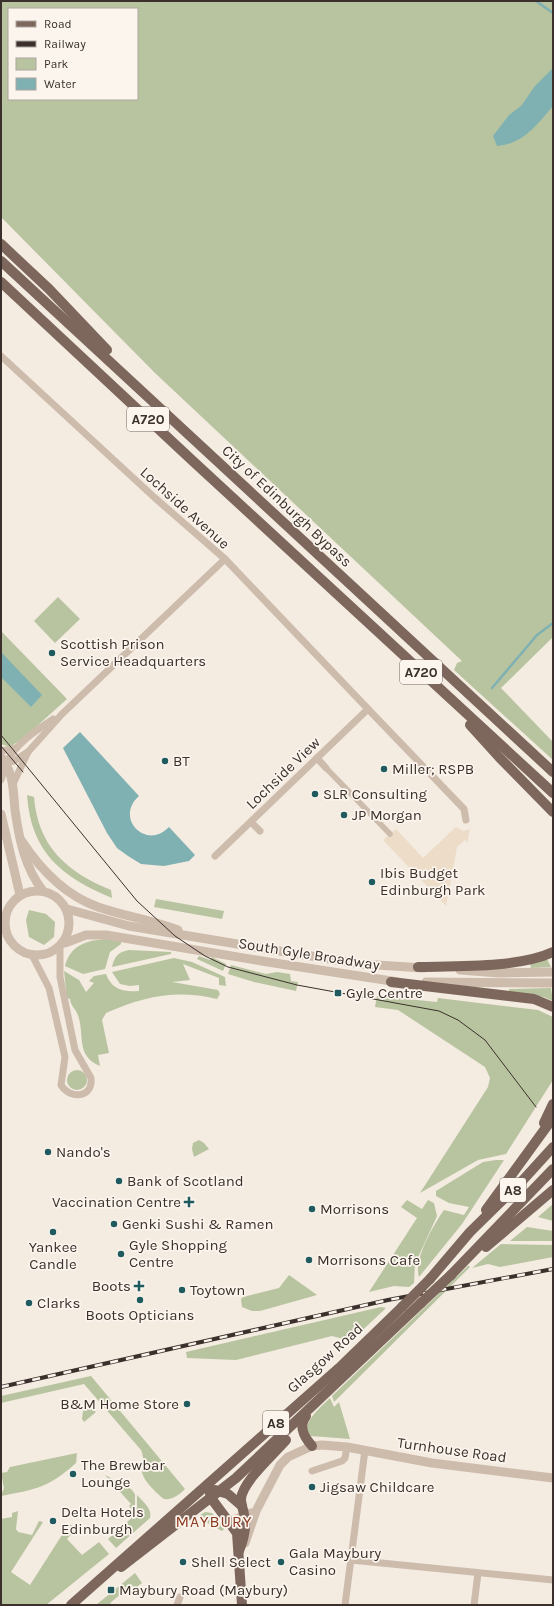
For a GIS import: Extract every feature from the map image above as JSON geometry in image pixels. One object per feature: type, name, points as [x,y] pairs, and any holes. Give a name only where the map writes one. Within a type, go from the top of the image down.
[{"type":"main road","name":"A720","points":[[1,244],[49,289],[158,407]]},
{"type":"main road","name":"City of Edinburgh Bypass","points":[[1,260],[553,772]]},
{"type":"main road","name":"City of Edinburgh Bypass","points":[[1,282],[553,793]]},
{"type":"main road","name":"A720","points":[[439,689],[499,757],[553,812]]},
{"type":"main road","points":[[418,967],[484,965],[540,958],[553,952]]},
{"type":"main road","points":[[392,982],[534,999],[553,1007]]},
{"type":"main road","points":[[537,1140],[553,1104]]},
{"type":"main road","points":[[470,1232],[553,1118]]},
{"type":"main road","name":"Glasgow Road","points":[[71,1605],[213,1477],[339,1368],[430,1279],[470,1232],[523,1180],[553,1147]]},
{"type":"main road","name":"Glasgow Road","points":[[85,1593],[214,1493],[291,1428],[451,1275],[553,1169]]},
{"type":"main road","points":[[460,1266],[497,1239],[553,1190]]},
{"type":"main road","points":[[309,1411],[304,1418],[302,1425],[305,1437],[312,1446]]},
{"type":"main road","name":"A8","points":[[242,1506],[242,1493],[248,1483],[287,1439],[291,1428]]},
{"type":"main road","points":[[213,1477],[214,1493],[229,1522],[237,1533],[240,1551],[242,1605]]},
{"type":"main road","points":[[197,1492],[228,1494],[242,1506],[244,1516],[244,1538],[240,1551]]},
{"type":"street","name":"Lochside Avenue","points":[[1,356],[149,493],[225,559],[62,714],[28,752],[14,761],[3,761]]},
{"type":"street","points":[[225,559],[464,809],[466,820]]},
{"type":"street","name":"Lochside View","points":[[215,856],[368,709]]},
{"type":"street","name":"Lochside Avenue","points":[[1,780],[3,761],[30,735],[62,714]]},
{"type":"street","points":[[1,751],[17,748]]},
{"type":"street","points":[[13,784],[28,752]]},
{"type":"street","points":[[317,758],[390,834]]},
{"type":"street","points":[[3,761],[13,784],[21,840],[27,863],[43,891]]},
{"type":"street","points":[[1,814],[20,896]]},
{"type":"street","points":[[251,822],[260,831]]},
{"type":"street","points":[[21,840],[36,863],[53,880],[74,895],[97,906],[160,923],[200,937]]},
{"type":"street","points":[[43,891],[27,892],[4,910],[6,940],[16,948],[32,955],[49,988],[65,1057],[61,1085],[68,1092],[74,1095],[80,1095],[87,1091],[91,1078],[75,1050],[60,977],[62,945],[70,928],[67,909]]},
{"type":"street","name":"South Gyle Broadway","points":[[43,891],[57,897],[67,909],[129,926],[361,964],[499,973],[553,972]]},
{"type":"street","name":"South Gyle Broadway","points":[[32,955],[42,955],[86,935],[106,934],[392,982],[553,983]]},
{"type":"street","name":"Turnhouse Road","points":[[240,1551],[248,1539],[256,1511],[284,1461],[301,1450],[312,1446],[322,1445],[346,1447],[432,1463],[553,1478]]},
{"type":"street","points":[[312,1470],[342,1461],[345,1458],[346,1447]]},
{"type":"street","points":[[345,1605],[365,1450]]},
{"type":"street","points":[[229,1522],[256,1511]]},
{"type":"street","points":[[351,1560],[553,1580]]},
{"type":"street","points":[[474,1605],[478,1573]]},
{"type":"street","points":[[177,1605],[180,1598]]},
{"type":"green space","points":[[1,1],[553,1],[553,637],[501,688],[553,742],[553,760],[454,670],[457,663],[462,661],[155,373],[1,217]]},
{"type":"green space","points":[[58,597],[80,619],[55,643],[34,621]]},
{"type":"green space","points":[[1,631],[67,699],[26,736],[10,747],[1,744]]},
{"type":"green space","points":[[27,795],[34,797],[37,815],[42,830],[49,844],[58,856],[68,866],[81,875],[111,890],[112,898],[78,881],[64,871],[42,848],[35,833]]},
{"type":"green space","points":[[156,899],[224,911],[222,919],[154,907]]},
{"type":"green space","points":[[29,910],[46,914],[55,922],[54,937],[44,945],[29,937],[26,920]]},
{"type":"green space","points":[[106,939],[121,941],[121,944],[110,952],[105,969],[83,974],[65,966],[71,953],[80,945]]},
{"type":"green space","points":[[129,950],[171,952],[171,954],[112,967],[117,956],[122,952]]},
{"type":"green space","points":[[199,956],[210,960],[212,957],[226,964],[223,971],[197,959]]},
{"type":"green space","points":[[174,958],[192,962],[225,977],[226,986],[219,985],[219,978],[183,964],[190,980],[172,982],[218,990],[220,994],[217,999],[188,995],[161,996],[134,1002],[106,1013],[102,1020],[109,1053],[98,1055],[100,1066],[92,1061],[84,1050],[80,1021],[77,1013],[70,999],[67,998],[64,971],[79,980],[86,992],[94,983],[89,981],[94,976],[106,974],[115,987],[128,991],[139,991],[139,985],[130,986],[120,984],[112,972]]},
{"type":"green space","points":[[547,959],[551,967],[531,968],[530,963]]},
{"type":"green space","points":[[231,965],[266,974],[277,972],[290,974],[291,981],[298,982],[296,991],[254,982],[228,974]]},
{"type":"green space","points":[[551,988],[553,1001],[544,997],[509,992],[509,989]]},
{"type":"green space","points":[[377,996],[437,1002],[438,998],[538,1010],[553,1017],[553,1080],[506,1154],[478,1160],[420,1193],[488,1087],[490,1078],[485,1067],[398,1010],[375,1007]]},
{"type":"green space","points":[[77,1070],[84,1073],[87,1080],[84,1087],[77,1090],[70,1087],[67,1080],[70,1073]]},
{"type":"green space","points":[[199,1140],[209,1149],[194,1157],[192,1149],[193,1143]]},
{"type":"green space","points":[[504,1160],[462,1224],[419,1277],[419,1261],[422,1252],[430,1233],[444,1210],[464,1215],[469,1207],[449,1203],[436,1196],[436,1191],[483,1162]]},
{"type":"green space","points":[[407,1200],[422,1209],[428,1200],[434,1203],[437,1216],[415,1264],[414,1283],[409,1287],[394,1286],[369,1292],[417,1218],[401,1207]]},
{"type":"green space","points":[[553,1204],[553,1221],[538,1217]]},
{"type":"green space","points":[[527,1227],[553,1231],[553,1241],[510,1241]]},
{"type":"green space","points":[[501,1244],[553,1245],[553,1257],[500,1267],[488,1264],[472,1268]]},
{"type":"green space","points":[[468,1266],[470,1266],[469,1268],[334,1402],[332,1396]]},
{"type":"green space","points":[[289,1275],[317,1295],[260,1311],[252,1311],[242,1307],[241,1299],[243,1297],[279,1288]]},
{"type":"green space","points":[[381,1307],[386,1308],[351,1341],[332,1336],[236,1360],[187,1358],[186,1352]]},
{"type":"green space","points":[[91,1376],[185,1489],[178,1495],[170,1499],[164,1499],[151,1487],[142,1472],[143,1459],[141,1450],[84,1384],[1,1403],[1,1396]]},
{"type":"green space","points":[[330,1398],[334,1407],[339,1402],[350,1439],[311,1436],[308,1432],[307,1427],[309,1421],[317,1410]]},
{"type":"green space","points":[[90,1408],[96,1412],[84,1422],[82,1419],[83,1411]]},
{"type":"green space","points":[[77,1453],[76,1463],[58,1478],[33,1489],[1,1496],[4,1488],[1,1473],[7,1472],[10,1467]]},
{"type":"green space","points":[[105,1475],[131,1489],[135,1494],[135,1507],[132,1510],[129,1506],[131,1504]]},
{"type":"green space","points":[[137,1495],[149,1508],[150,1518],[116,1548],[108,1539],[135,1515],[133,1511],[137,1508]]},
{"type":"green space","points":[[18,1511],[16,1529],[18,1532],[32,1535],[39,1521],[43,1522],[11,1572],[30,1585],[69,1524],[77,1528],[67,1539],[82,1555],[99,1542],[109,1554],[46,1605],[1,1605],[1,1519],[12,1517],[12,1513]]},
{"type":"green space","points":[[205,1512],[212,1513],[225,1528],[222,1531],[197,1517]]},
{"type":"green space","points":[[135,1573],[142,1583],[138,1586],[137,1592],[132,1585],[110,1603],[112,1605],[96,1605]]},
{"type":"shaded area","points":[[456,827],[463,831],[470,829],[467,843],[465,840],[457,847],[446,906],[383,840],[396,829],[423,858]]},
{"type":"water","points":[[553,68],[553,106],[529,132],[522,137],[514,142],[497,146],[493,136],[509,115],[521,106],[535,86]]},
{"type":"water","points":[[1,652],[42,695],[31,707],[1,677]]},
{"type":"water","points":[[80,732],[139,796],[132,805],[130,814],[131,822],[136,829],[143,834],[151,835],[160,833],[169,827],[195,855],[189,861],[164,866],[141,864],[117,848],[107,833],[63,748]]},
{"type":"waterway","points":[[536,1],[553,13]]},
{"type":"waterway","points":[[492,688],[537,635],[553,623]]},
{"type":"tram line","points":[[1,735],[137,901],[175,936],[205,956],[228,967],[297,985],[439,1011],[458,1020],[485,1040],[536,1107]]},
{"type":"tram line","points":[[1,746],[23,772]]},
{"type":"railway","points":[[1,1387],[388,1300],[553,1269]]},
{"type":"place","name":"Scottish Prison Service Headquarters","points":[[52,653]]},
{"type":"place","name":"BT","points":[[165,761]]},
{"type":"place","name":"Miller; RSPB","points":[[384,769]]},
{"type":"place","name":"SLR Consulting","points":[[315,794]]},
{"type":"place","name":"JP Morgan","points":[[344,815]]},
{"type":"place","name":"Ibis Budget Edinburgh Park","points":[[372,882]]},
{"type":"place","name":"Gyle Centre","points":[[338,993]]},
{"type":"place","name":"Nando's","points":[[48,1152]]},
{"type":"place","name":"Bank of Scotland","points":[[119,1181]]},
{"type":"place","name":"Vaccination Centre","points":[[189,1202]]},
{"type":"place","name":"Morrisons","points":[[312,1209]]},
{"type":"place","name":"Genki Sushi & Ramen","points":[[114,1224]]},
{"type":"place","name":"Yankee Candle","points":[[53,1232]]},
{"type":"place","name":"Gyle Shopping Centre","points":[[121,1254]]},
{"type":"place","name":"Morrisons Cafe","points":[[309,1260]]},
{"type":"place","name":"Boots","points":[[139,1286]]},
{"type":"place","name":"Toytown","points":[[182,1290]]},
{"type":"place","name":"Boots Opticians","points":[[140,1300]]},
{"type":"place","name":"Clarks","points":[[29,1303]]},
{"type":"place","name":"B&M Home Store","points":[[187,1404]]},
{"type":"place","name":"The Brewbar Lounge","points":[[73,1474]]},
{"type":"place","name":"Jigsaw Childcare","points":[[312,1487]]},
{"type":"place","name":"Delta Hotels Edinburgh","points":[[53,1521]]},
{"type":"place","name":"Shell Select","points":[[183,1562]]},
{"type":"place","name":"Gala Maybury Casino","points":[[281,1562]]},
{"type":"place","name":"Maybury Road (Maybury)","points":[[111,1590]]},
{"type":"district","name":"MAYBURY","points":[[214,1521]]}]
